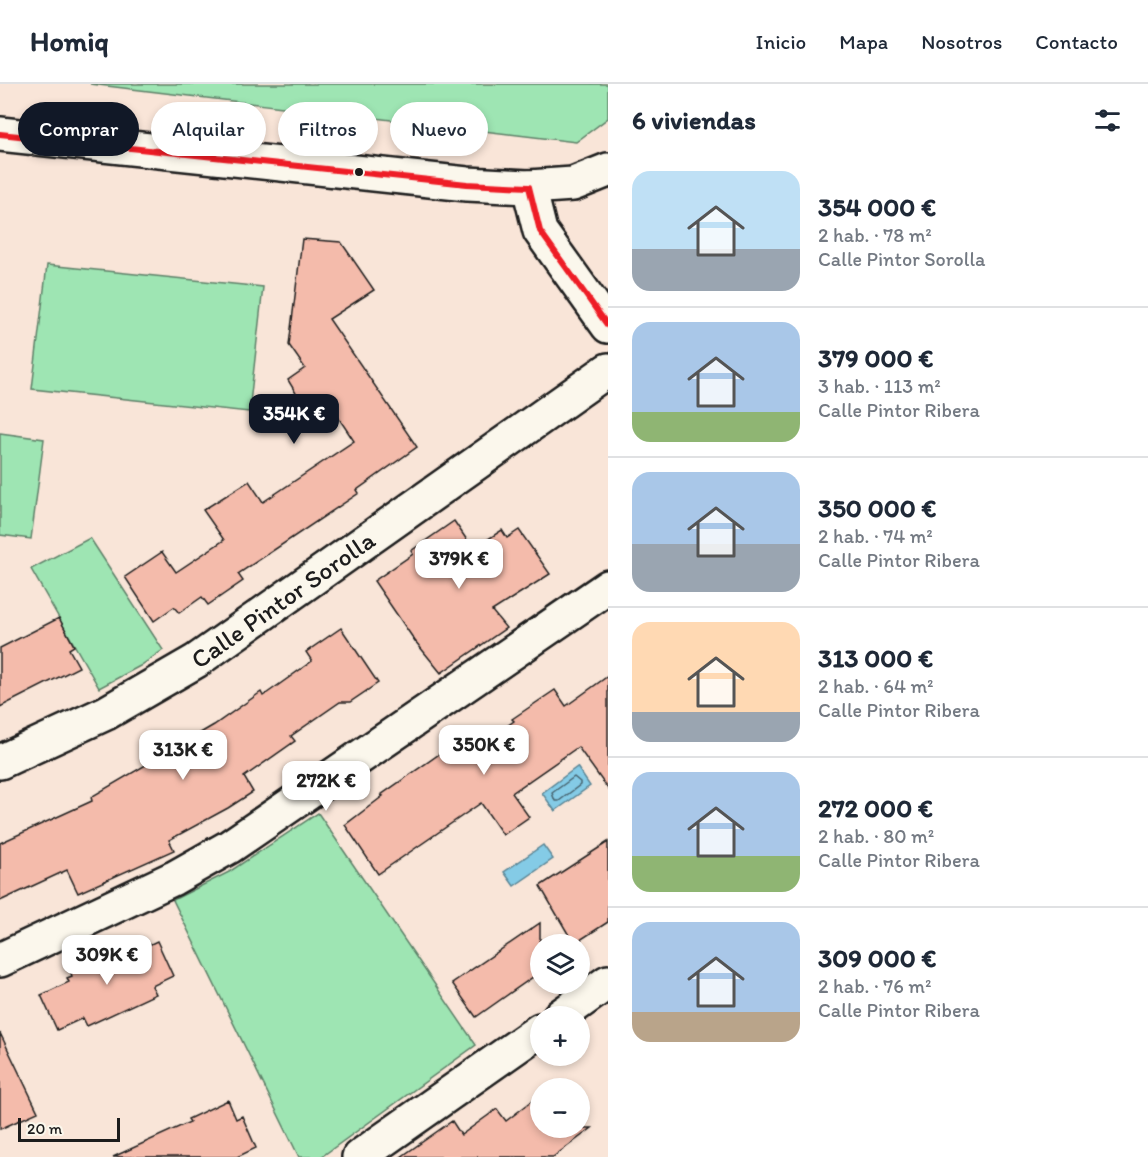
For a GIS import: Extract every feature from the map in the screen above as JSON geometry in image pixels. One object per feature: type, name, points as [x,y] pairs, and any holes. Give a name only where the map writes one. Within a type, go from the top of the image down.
[{"type":"street","points":[[0,134],[529,188],[573,183],[608,170]]},
{"type":"street","points":[[529,188],[540,231],[608,326]]},
{"type":"street","name":"Calle Pintor Sorolla","points":[[0,762],[106,714],[195,661],[608,370]]},
{"type":"street","points":[[0,960],[174,878],[229,847],[608,587]]},
{"type":"street","points":[[574,1006],[608,982]]},
{"type":"street","points":[[359,1157],[530,1037]]},
{"type":"green space","points":[[90,84],[608,84],[608,118],[576,142],[488,131],[488,102],[390,102],[390,120],[378,118],[378,102],[278,102],[278,106],[266,105],[266,102],[241,102]]},
{"type":"green space","points":[[47,265],[263,287],[249,412],[32,389]]},
{"type":"green space","points":[[0,433],[44,439],[31,539],[0,535]]},
{"type":"green space","points":[[90,538],[163,650],[140,666],[99,688],[31,569]]},
{"type":"green space","points":[[318,813],[476,1045],[321,1157],[299,1157],[173,900],[229,872]]},
{"type":"water","points":[[577,767],[590,786],[555,811],[542,793]]},
{"type":"water","points":[[543,845],[553,859],[514,886],[504,872]]},
{"type":"building","points":[[302,239],[341,242],[374,290],[329,319],[417,447],[357,490],[359,493],[238,574],[243,581],[208,605],[202,597],[179,613],[174,607],[154,621],[125,577],[162,552],[176,572],[224,540],[203,510],[249,481],[263,502],[354,441],[322,393],[303,405],[288,380],[305,368],[289,345]]},
{"type":"building","points":[[454,521],[473,549],[502,530],[507,538],[519,530],[550,574],[492,611],[506,628],[441,673],[415,641],[374,581]]},
{"type":"building","points":[[59,618],[74,646],[69,649],[79,667],[0,707],[0,648]]},
{"type":"building","points":[[341,628],[378,683],[350,702],[340,702],[291,736],[295,741],[244,777],[253,792],[169,840],[174,850],[78,893],[67,870],[0,901],[0,843],[92,801],[91,797],[214,725],[261,692],[263,696],[312,661],[306,652]]},
{"type":"building","points":[[608,676],[608,789],[578,747],[512,793],[529,817],[503,835],[481,803],[378,874],[345,825],[383,796],[381,795],[455,743],[464,756],[555,690],[566,706]]},
{"type":"building","points":[[608,842],[608,922],[589,934],[568,934],[540,886]]},
{"type":"building","points":[[540,923],[540,934],[530,934],[530,979],[476,1017],[452,983]]},
{"type":"building","points":[[157,941],[173,976],[152,986],[156,994],[87,1026],[83,1018],[57,1030],[41,995],[69,982],[67,978],[72,976],[70,971],[118,949],[121,953],[127,951],[128,955]]},
{"type":"building","points":[[0,1033],[38,1112],[0,1129]]},
{"type":"building","points":[[228,1100],[236,1119],[242,1116],[256,1148],[237,1157],[113,1157],[190,1122],[188,1119]]},
{"type":"building","points":[[530,1103],[530,1138],[579,1138],[553,1157],[401,1157],[452,1121],[461,1135],[497,1109],[506,1121]]},
{"type":"transit line","points":[[0,134],[467,184],[529,187]]},
{"type":"transit line","points":[[529,187],[540,231],[608,326]]}]
